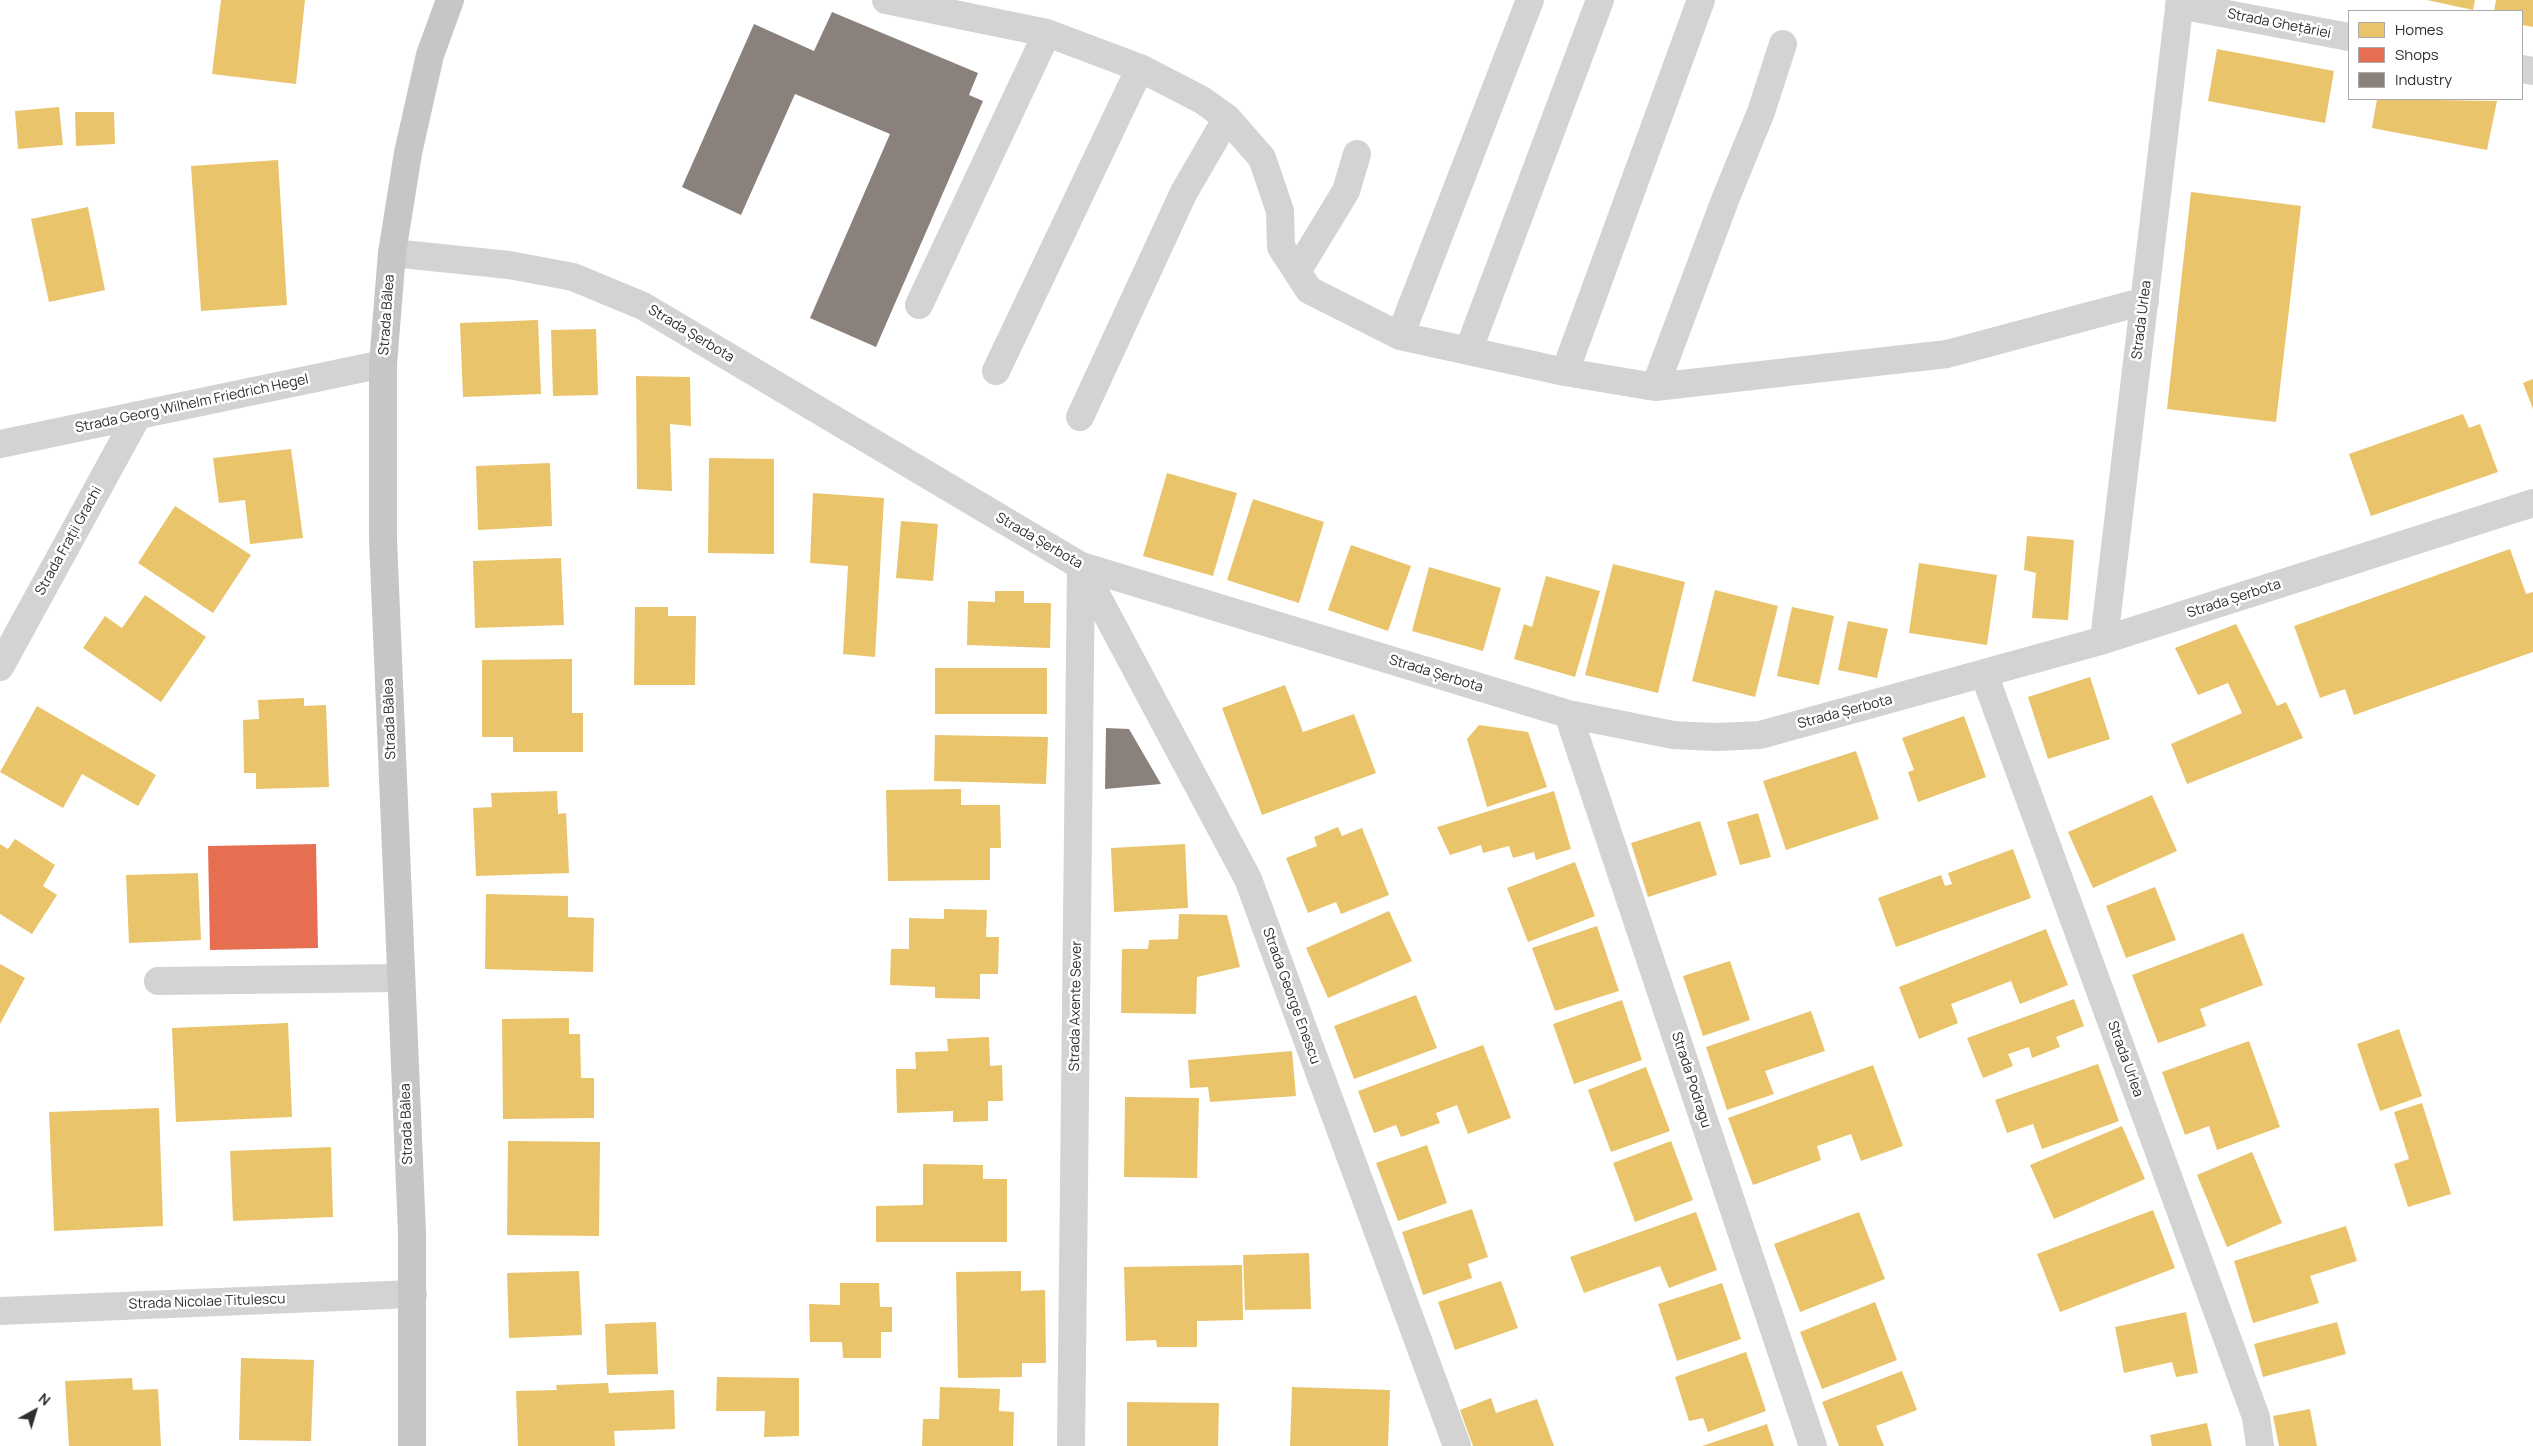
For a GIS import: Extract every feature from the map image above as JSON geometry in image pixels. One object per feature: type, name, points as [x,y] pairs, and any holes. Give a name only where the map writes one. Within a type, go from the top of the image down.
[{"type":"main road","name":"Strada Bâlea","points":[[412,1446],[413,1294],[383,539],[383,364],[392,253],[408,152],[430,55],[450,0]]},
{"type":"street","points":[[886,0],[1047,33],[1140,68],[1202,100],[1227,118],[1262,158],[1280,211],[1281,247],[1310,290],[1400,336],[1469,349],[1565,372],[1655,387],[1947,354],[2144,301]]},
{"type":"street","points":[[1400,336],[1530,0]]},
{"type":"street","points":[[1469,349],[1600,0]]},
{"type":"street","points":[[1565,372],[1701,0]]},
{"type":"street","name":"Strada Ghețăriei","points":[[2180,2],[2348,37]]},
{"type":"street","name":"Strada Urlea","points":[[2104,640],[2180,2]]},
{"type":"street","points":[[919,305],[1047,33]]},
{"type":"street","points":[[1655,387],[1725,200],[1761,112],[1784,44]]},
{"type":"street","points":[[996,372],[1140,68]]},
{"type":"street","points":[[1080,417],[1184,192],[1227,118]]},
{"type":"street","points":[[1298,270],[1346,191],[1357,154]]},
{"type":"street","name":"Strada Șerbota","points":[[392,253],[509,265],[573,277],[643,306],[1081,566],[1568,714],[1673,735],[1716,737],[1760,735],[2104,640],[2533,503]]},
{"type":"street","name":"Strada Georg Wilhelm Friedrich Hegel","points":[[0,444],[383,364]]},
{"type":"street","name":"Strada Frații Grachi","points":[[0,666],[138,415]]},
{"type":"street","name":"Strada Axente Sever","points":[[1071,1446],[1081,566]]},
{"type":"street","name":"Strada George Enescu","points":[[1081,566],[1248,879],[1457,1446]]},
{"type":"street","name":"Strada Urlea","points":[[1984,674],[2256,1417],[2260,1446]]},
{"type":"street","name":"Strada Podragu","points":[[1568,714],[1813,1446]]},
{"type":"street","points":[[158,982],[401,978]]},
{"type":"street","name":"Strada Nicolae Titulescu","points":[[0,1311],[413,1294]]},
{"type":"building: Homes","points":[[221,0],[305,0],[296,84],[212,74]]},
{"type":"building: Homes","points":[[2427,0],[2475,0],[2473,10]]},
{"type":"building: Homes","points":[[2496,0],[2533,0],[2533,27],[2523,25],[2523,10],[2494,10]]},
{"type":"building: Homes","points":[[2217,49],[2334,71],[2325,123],[2208,101]]},
{"type":"building: Homes","points":[[2377,100],[2497,101],[2487,150],[2372,128]]},
{"type":"building: Homes","points":[[59,107],[63,145],[18,149],[15,111]]},
{"type":"building: Homes","points":[[75,112],[114,112],[115,144],[76,146]]},
{"type":"building: Homes","points":[[278,160],[287,305],[201,311],[191,166]]},
{"type":"building: Homes","points":[[2191,192],[2301,206],[2276,422],[2167,409]]},
{"type":"building: Homes","points":[[88,207],[105,290],[49,302],[31,219]]},
{"type":"building: Homes","points":[[538,320],[541,394],[463,397],[460,323]]},
{"type":"building: Homes","points":[[596,329],[598,395],[553,396],[551,330]]},
{"type":"building: Homes","points":[[636,376],[690,377],[691,426],[670,424],[672,491],[637,489]]},
{"type":"building: Homes","points":[[2533,379],[2533,409],[2523,383]]},
{"type":"building: Homes","points":[[2463,414],[2469,428],[2480,424],[2498,472],[2371,516],[2349,454]]},
{"type":"building: Homes","points":[[291,449],[303,538],[250,544],[245,500],[219,503],[213,458]]},
{"type":"building: Homes","points":[[709,458],[774,459],[774,554],[708,553]]},
{"type":"building: Homes","points":[[550,463],[552,526],[478,530],[476,466]]},
{"type":"building: Homes","points":[[1167,473],[1237,493],[1213,576],[1143,556]]},
{"type":"building: Homes","points":[[813,493],[884,498],[875,657],[843,654],[848,566],[810,563]]},
{"type":"building: Homes","points":[[1253,499],[1324,522],[1299,603],[1227,580]]},
{"type":"building: Homes","points":[[175,506],[251,555],[213,613],[138,563]]},
{"type":"building: Homes","points":[[901,521],[938,524],[933,581],[896,578]]},
{"type":"building: Homes","points":[[2027,536],[2074,540],[2068,620],[2032,618],[2036,573],[2024,570]]},
{"type":"building: Homes","points":[[1351,545],[1411,566],[1388,631],[1328,610]]},
{"type":"building: Homes","points":[[2510,549],[2526,594],[2533,592],[2533,652],[2354,715],[2345,689],[2320,698],[2294,626]]},
{"type":"building: Homes","points":[[561,558],[564,625],[475,628],[473,561]]},
{"type":"building: Homes","points":[[1919,563],[1997,575],[1987,645],[1909,633]]},
{"type":"building: Homes","points":[[1613,564],[1685,582],[1658,693],[1585,675]]},
{"type":"building: Homes","points":[[1429,567],[1501,588],[1483,651],[1412,631]]},
{"type":"building: Homes","points":[[1546,576],[1600,591],[1575,677],[1514,659],[1524,624],[1532,627]]},
{"type":"building: Homes","points":[[1715,590],[1778,606],[1755,697],[1692,681]]},
{"type":"building: Homes","points":[[995,591],[1024,591],[1024,603],[1051,603],[1050,648],[967,645],[968,601],[995,602]]},
{"type":"building: Homes","points":[[145,595],[206,637],[161,702],[83,648],[105,616],[122,628]]},
{"type":"building: Homes","points":[[635,607],[668,607],[668,616],[696,616],[695,685],[634,685]]},
{"type":"building: Homes","points":[[1792,607],[1834,616],[1819,685],[1777,676]]},
{"type":"building: Homes","points":[[1848,621],[1888,629],[1877,678],[1838,670]]},
{"type":"building: Homes","points":[[2236,624],[2277,706],[2286,702],[2303,738],[2187,784],[2171,744],[2242,713],[2228,683],[2198,695],[2175,648]]},
{"type":"building: Homes","points":[[572,659],[572,713],[583,713],[583,752],[513,752],[513,737],[482,737],[482,660]]},
{"type":"building: Homes","points":[[935,668],[1047,668],[1047,714],[935,714]]},
{"type":"building: Homes","points":[[2090,677],[2110,739],[2048,759],[2028,697]]},
{"type":"building: Homes","points":[[1285,685],[1303,732],[1354,714],[1376,773],[1262,815],[1222,708]]},
{"type":"building: Homes","points":[[304,698],[304,706],[326,705],[329,787],[256,789],[256,773],[244,773],[243,720],[259,719],[258,700]]},
{"type":"building: Homes","points":[[37,706],[156,775],[138,806],[82,774],[63,808],[0,772]]},
{"type":"building: Homes","points":[[1964,716],[1986,777],[1918,802],[1908,772],[1914,770],[1902,738]]},
{"type":"building: Homes","points":[[1479,725],[1528,732],[1547,787],[1487,807],[1467,739]]},
{"type":"building: Homes","points":[[935,735],[1048,737],[1046,784],[934,781]]},
{"type":"building: Homes","points":[[1856,751],[1879,819],[1786,850],[1763,781]]},
{"type":"building: Homes","points":[[961,789],[961,805],[1000,805],[1001,848],[990,848],[990,880],[888,881],[886,790]]},
{"type":"building: Homes","points":[[557,791],[558,814],[566,813],[569,873],[476,876],[473,808],[492,807],[491,793]]},
{"type":"building: Homes","points":[[1554,791],[1571,849],[1536,860],[1534,852],[1513,858],[1509,846],[1483,853],[1481,845],[1450,855],[1437,827]]},
{"type":"building: Homes","points":[[2152,795],[2177,851],[2093,888],[2068,832]]},
{"type":"building: Homes","points":[[1758,813],[1771,857],[1740,865],[1727,822]]},
{"type":"building: Homes","points":[[1700,821],[1717,875],[1648,897],[1631,843]]},
{"type":"building: Homes","points":[[1338,827],[1342,836],[1362,828],[1389,895],[1341,914],[1336,902],[1308,913],[1286,858],[1317,846],[1314,837]]},
{"type":"building: Homes","points":[[15,839],[55,865],[43,886],[57,895],[32,934],[0,914],[0,844],[8,849]]},
{"type":"building: Homes","points":[[1185,844],[1188,908],[1114,912],[1111,848]]},
{"type":"building: Homes","points":[[2013,849],[2031,898],[1896,947],[1878,898],[1941,875],[1945,886],[1952,884],[1948,873]]},
{"type":"building: Homes","points":[[1575,862],[1595,916],[1528,942],[1507,888]]},
{"type":"building: Homes","points":[[198,873],[201,940],[129,943],[126,875]]},
{"type":"building: Homes","points":[[2155,887],[2176,940],[2126,958],[2106,906]]},
{"type":"building: Homes","points":[[486,894],[568,896],[568,917],[594,918],[593,972],[485,969]]},
{"type":"building: Homes","points":[[944,909],[987,910],[986,937],[999,937],[998,974],[980,974],[980,999],[935,998],[935,987],[890,985],[891,949],[909,949],[909,918],[944,919]]},
{"type":"building: Homes","points":[[1389,911],[1412,961],[1328,998],[1306,948]]},
{"type":"building: Homes","points":[[1179,914],[1227,915],[1240,967],[1197,977],[1196,1014],[1121,1013],[1122,949],[1148,949],[1149,940],[1178,939]]},
{"type":"building: Homes","points":[[1597,926],[1619,991],[1555,1011],[1532,948]]},
{"type":"building: Homes","points":[[2046,929],[2068,985],[2020,1004],[2011,981],[1951,1004],[1958,1023],[1919,1039],[1899,987]]},
{"type":"building: Homes","points":[[2243,933],[2263,985],[2200,1009],[2206,1026],[2158,1043],[2132,975]]},
{"type":"building: Homes","points":[[1730,961],[1750,1020],[1703,1036],[1683,976]]},
{"type":"building: Homes","points":[[0,964],[25,978],[0,1024]]},
{"type":"building: Homes","points":[[1416,995],[1437,1048],[1354,1079],[1334,1026]]},
{"type":"building: Homes","points":[[2074,999],[2084,1026],[2056,1037],[2060,1047],[2032,1058],[2029,1047],[2008,1054],[2013,1066],[1983,1078],[1967,1038]]},
{"type":"building: Homes","points":[[1622,1000],[1642,1060],[1574,1084],[1553,1024]]},
{"type":"building: Homes","points":[[1811,1011],[1825,1051],[1765,1071],[1774,1094],[1727,1110],[1706,1047]]},
{"type":"building: Homes","points":[[569,1018],[569,1034],[580,1034],[581,1078],[594,1078],[594,1118],[503,1119],[502,1019]]},
{"type":"building: Homes","points":[[288,1023],[292,1117],[176,1122],[172,1028]]},
{"type":"building: Homes","points":[[2399,1029],[2422,1096],[2380,1111],[2357,1044]]},
{"type":"building: Homes","points":[[989,1037],[990,1066],[1002,1065],[1003,1101],[988,1101],[988,1121],[953,1122],[953,1111],[897,1113],[896,1069],[916,1069],[915,1052],[948,1051],[947,1039]]},
{"type":"building: Homes","points":[[2249,1041],[2280,1127],[2217,1150],[2209,1126],[2185,1135],[2162,1072]]},
{"type":"building: Homes","points":[[1483,1045],[1511,1118],[1468,1134],[1457,1105],[1436,1113],[1440,1123],[1401,1137],[1396,1125],[1374,1133],[1358,1091]]},
{"type":"building: Homes","points":[[1292,1051],[1296,1096],[1210,1102],[1208,1087],[1190,1088],[1188,1060]]},
{"type":"building: Homes","points":[[2098,1064],[2119,1121],[2042,1149],[2033,1124],[2007,1133],[1995,1100]]},
{"type":"building: Homes","points":[[1873,1065],[1903,1146],[1861,1161],[1851,1134],[1817,1146],[1821,1160],[1753,1185],[1728,1118]]},
{"type":"building: Homes","points":[[1646,1067],[1670,1131],[1611,1152],[1588,1090]]},
{"type":"building: Homes","points":[[1125,1097],[1199,1098],[1197,1178],[1124,1177]]},
{"type":"building: Homes","points":[[2422,1103],[2451,1194],[2408,1207],[2394,1164],[2409,1159],[2394,1112]]},
{"type":"building: Homes","points":[[159,1108],[163,1226],[54,1231],[49,1112]]},
{"type":"building: Homes","points":[[2122,1126],[2145,1179],[2054,1219],[2030,1165]]},
{"type":"building: Homes","points":[[508,1141],[600,1142],[599,1236],[507,1235]]},
{"type":"building: Homes","points":[[1671,1141],[1693,1200],[1635,1222],[1613,1163]]},
{"type":"building: Homes","points":[[1427,1145],[1447,1203],[1398,1221],[1376,1163]]},
{"type":"building: Homes","points":[[331,1147],[333,1217],[233,1221],[230,1151]]},
{"type":"building: Homes","points":[[2252,1152],[2282,1223],[2227,1247],[2197,1175]]},
{"type":"building: Homes","points":[[923,1164],[983,1165],[983,1179],[1007,1179],[1007,1242],[876,1242],[876,1206],[923,1205]]},
{"type":"building: Homes","points":[[1472,1209],[1488,1257],[1468,1264],[1472,1278],[1423,1295],[1402,1232]]},
{"type":"building: Homes","points":[[2153,1210],[2175,1268],[2060,1312],[2037,1254]]},
{"type":"building: Homes","points":[[1696,1212],[1717,1270],[1669,1288],[1660,1266],[1584,1293],[1570,1257]]},
{"type":"building: Homes","points":[[1859,1212],[1885,1279],[1800,1312],[1774,1244]]},
{"type":"building: Homes","points":[[2346,1226],[2357,1261],[2310,1276],[2319,1303],[2253,1323],[2234,1261]]},
{"type":"building: Homes","points":[[1309,1253],[1311,1309],[1245,1310],[1243,1255]]},
{"type":"building: Homes","points":[[1242,1265],[1243,1320],[1197,1321],[1197,1347],[1157,1347],[1156,1340],[1126,1341],[1124,1267]]},
{"type":"building: Homes","points":[[579,1271],[582,1335],[509,1338],[507,1273]]},
{"type":"building: Homes","points":[[1021,1271],[1021,1291],[1045,1290],[1046,1363],[1022,1363],[1022,1377],[958,1378],[956,1272]]},
{"type":"building: Homes","points":[[1501,1281],[1518,1328],[1455,1350],[1438,1302]]},
{"type":"building: Homes","points":[[840,1283],[879,1283],[880,1307],[892,1307],[892,1332],[881,1332],[881,1358],[843,1358],[842,1342],[810,1342],[809,1304],[840,1305]]},
{"type":"building: Homes","points":[[1722,1283],[1741,1339],[1677,1361],[1658,1304]]},
{"type":"building: Homes","points":[[1875,1302],[1897,1360],[1822,1389],[1800,1332]]},
{"type":"building: Homes","points":[[2186,1312],[2198,1373],[2176,1377],[2172,1362],[2124,1373],[2115,1327]]},
{"type":"building: Homes","points":[[656,1322],[658,1374],[607,1375],[605,1324]]},
{"type":"building: Homes","points":[[2337,1322],[2346,1354],[2263,1377],[2254,1344]]},
{"type":"building: Homes","points":[[1746,1352],[1766,1411],[1708,1432],[1703,1418],[1689,1421],[1675,1377]]},
{"type":"building: Homes","points":[[241,1358],[314,1360],[311,1441],[239,1440]]},
{"type":"building: Homes","points":[[1902,1371],[1917,1410],[1876,1426],[1884,1446],[1839,1446],[1822,1402]]},
{"type":"building: Homes","points":[[717,1377],[799,1378],[799,1436],[764,1437],[765,1411],[716,1411]]},
{"type":"building: Homes","points":[[132,1378],[133,1390],[158,1389],[161,1446],[69,1446],[65,1381]]},
{"type":"building: Homes","points":[[608,1383],[609,1393],[674,1390],[675,1429],[614,1431],[615,1446],[518,1446],[516,1391],[557,1390],[556,1385]]},
{"type":"building: Homes","points":[[940,1387],[1000,1389],[999,1411],[1014,1412],[1013,1446],[922,1446],[923,1419],[939,1419]]},
{"type":"building: Homes","points":[[1292,1387],[1390,1390],[1388,1446],[1290,1446]]},
{"type":"building: Homes","points":[[1491,1398],[1496,1413],[1537,1399],[1554,1446],[1473,1446],[1460,1410]]},
{"type":"building: Homes","points":[[1127,1402],[1219,1403],[1218,1446],[1127,1446]]},
{"type":"building: Homes","points":[[2310,1409],[2317,1446],[2279,1446],[2273,1416]]},
{"type":"building: Homes","points":[[2207,1423],[2212,1446],[2152,1446],[2150,1435]]},
{"type":"building: Homes","points":[[1767,1424],[1774,1446],[1702,1446]]},
{"type":"building: Shops","points":[[316,844],[318,948],[210,950],[208,846]]},
{"type":"building: Industry","points":[[832,12],[978,73],[969,95],[983,101],[876,347],[810,318],[890,134],[795,94],[741,215],[682,187],[754,24],[814,51]]},
{"type":"building: Industry","points":[[1106,728],[1129,729],[1161,784],[1105,789]]}]
